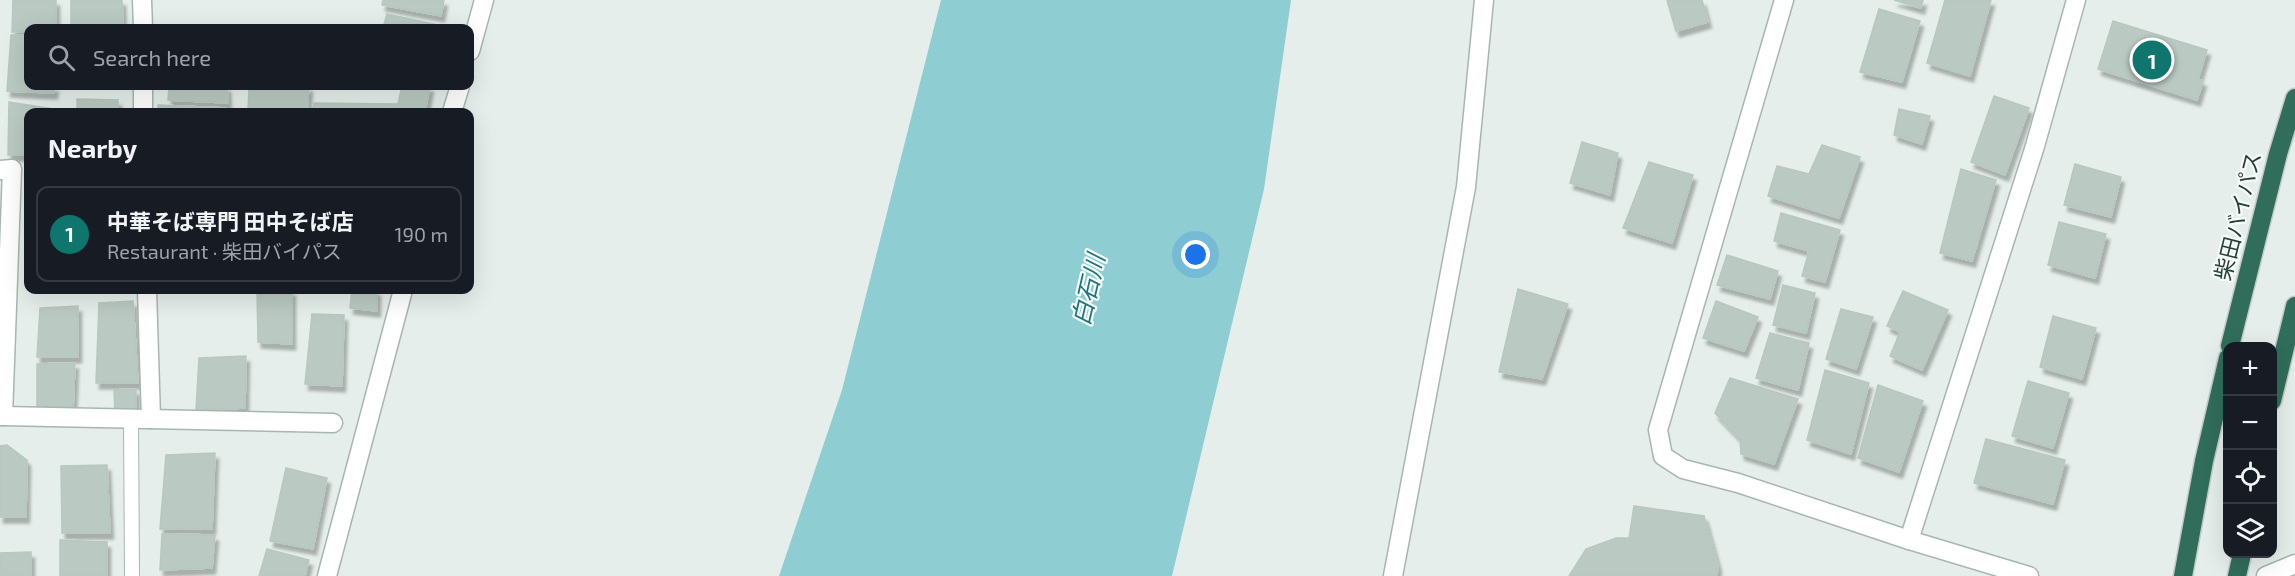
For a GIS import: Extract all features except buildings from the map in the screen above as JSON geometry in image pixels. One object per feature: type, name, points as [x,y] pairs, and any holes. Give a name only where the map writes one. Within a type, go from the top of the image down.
[{"type":"highway","name":"柴田バイパス","points":[[2231,342],[2278,154],[2295,98]]},
{"type":"highway","points":[[2273,396],[2295,306]]},
{"type":"highway","points":[[2183,576],[2204,461],[2223,379]]},
{"type":"highway","points":[[2237,576],[2241,558]]},
{"type":"street","points":[[142,0],[142,24]]},
{"type":"street","points":[[474,36],[484,0]]},
{"type":"street","points":[[1393,576],[1466,187],[1484,0]]},
{"type":"street","points":[[1784,0],[1658,430],[1663,456],[1683,469],[1738,483],[1909,540],[2029,576]]},
{"type":"street","points":[[1909,540],[2035,146],[2076,0]]},
{"type":"street","points":[[143,90],[143,108]]},
{"type":"street","points":[[453,108],[459,90]]},
{"type":"street","points":[[14,168],[2,416],[333,423]]},
{"type":"street","points":[[147,294],[151,419]]},
{"type":"street","points":[[327,576],[403,294]]},
{"type":"street","points":[[2266,576],[2295,564]]},
{"type":"lane","points":[[131,418],[132,576]]},
{"type":"water","name":"白石川","points":[[941,0],[1291,0],[1264,189],[1172,576],[779,576],[842,390]]},
{"type":"place","name":"中華そば専門 田中そば店","points":[[2152,60]]}]
